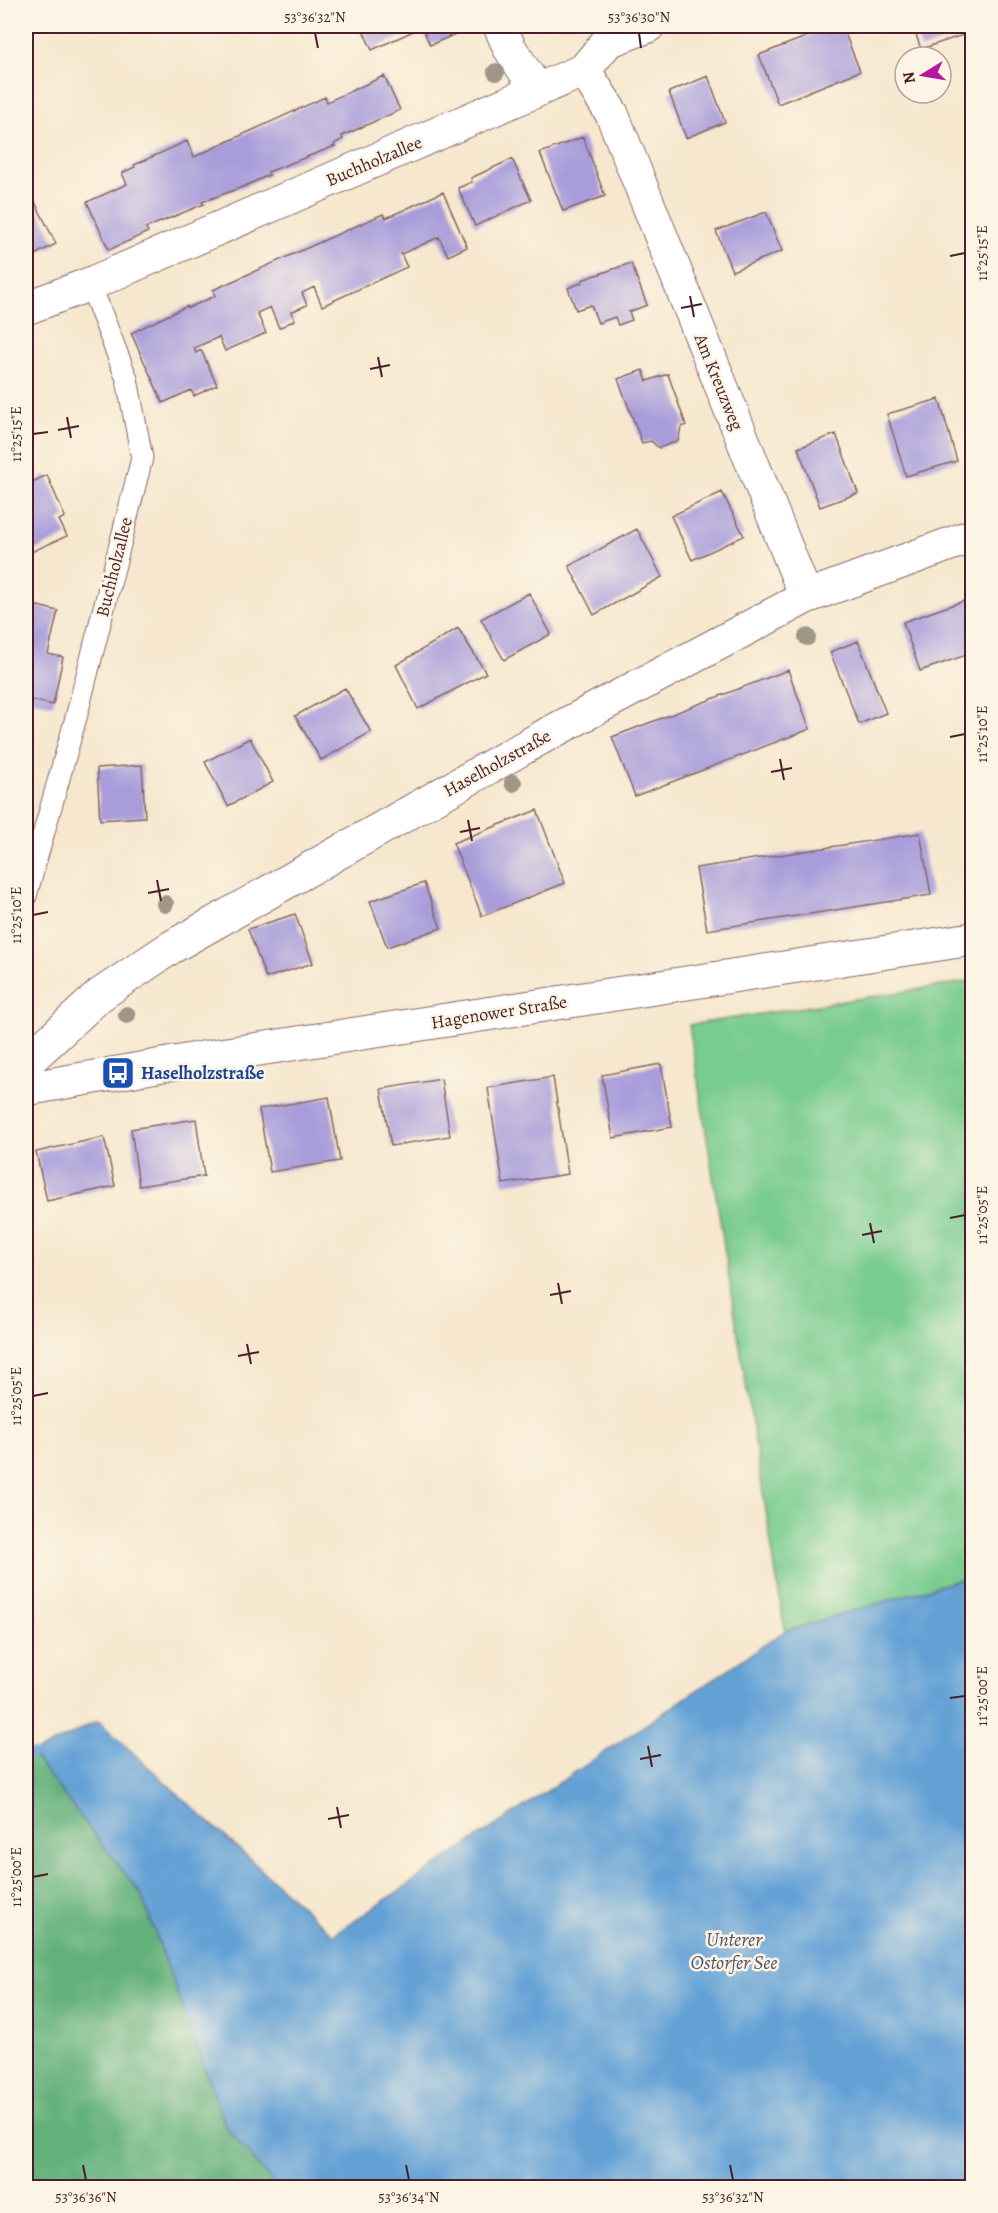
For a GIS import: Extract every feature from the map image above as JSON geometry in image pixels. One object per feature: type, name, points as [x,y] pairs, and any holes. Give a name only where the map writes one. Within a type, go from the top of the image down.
[{"type":"street","points":[[500,26],[509,47],[537,90]]},
{"type":"street","name":"Buchholzallee","points":[[26,308],[90,284],[584,70],[608,41],[648,26]]},
{"type":"street","name":"Am Kreuzweg","points":[[584,70],[612,114],[806,597]]},
{"type":"street","name":"Haselholzstraße","points":[[26,1066],[28,1061],[100,995],[170,948],[546,735],[806,597],[972,536]]},
{"type":"street","name":"Hagenower Straße","points":[[26,1089],[220,1055],[972,939]]},
{"type":"lane","name":"Buchholzallee","points":[[26,896],[77,714],[142,458],[127,379],[90,284]]},
{"type":"green space","points":[[972,981],[972,1576],[785,1631],[689,1025]]},
{"type":"green space","points":[[26,1754],[32,1754],[141,1894],[226,2127],[276,2187],[26,2187]]},
{"type":"water","name":"Unterer Ostorfer See","points":[[972,1576],[972,2187],[276,2187],[226,2127],[141,1894],[32,1754],[98,1721],[333,1935],[785,1631]]},
{"type":"building","points":[[361,26],[463,26],[465,30],[430,45],[422,27],[372,50]]},
{"type":"building","points":[[834,26],[842,26],[860,71],[778,104],[759,55]]},
{"type":"building","points":[[913,26],[972,26],[972,32],[933,45],[920,45]]},
{"type":"building","points":[[384,76],[400,110],[342,136],[343,139],[334,144],[335,146],[268,172],[269,175],[245,186],[202,202],[204,204],[146,228],[148,232],[109,250],[87,202],[127,184],[122,173],[135,167],[134,165],[187,141],[194,157],[325,97],[327,102]]},
{"type":"building","points":[[708,76],[725,122],[686,138],[669,92]]},
{"type":"building","points":[[583,137],[605,196],[563,211],[540,153]]},
{"type":"building","points":[[512,159],[531,200],[475,226],[458,188],[472,182],[471,178]]},
{"type":"building","points":[[26,187],[56,244],[26,259]]},
{"type":"building","points":[[443,192],[467,247],[448,256],[439,237],[401,254],[407,267],[322,306],[314,287],[302,293],[307,305],[291,312],[295,320],[279,328],[270,307],[257,313],[266,333],[225,351],[219,337],[194,348],[196,353],[201,350],[217,385],[194,396],[191,390],[163,403],[131,333],[187,306],[188,308],[215,296],[213,290],[383,214],[386,218]]},
{"type":"building","points":[[766,212],[782,251],[732,271],[716,231]]},
{"type":"building","points":[[631,263],[647,305],[629,312],[632,320],[618,325],[615,317],[598,323],[591,305],[576,310],[568,288],[583,282],[582,280]]},
{"type":"building","points":[[643,370],[647,381],[668,374],[686,425],[681,427],[678,441],[659,448],[651,441],[642,443],[618,379]]},
{"type":"building","points":[[939,399],[957,461],[906,476],[887,414]]},
{"type":"building","points":[[836,434],[858,493],[820,507],[798,448]]},
{"type":"building","points":[[47,475],[65,517],[59,520],[67,536],[31,552],[26,540],[26,485]]},
{"type":"building","points":[[722,492],[744,536],[692,560],[671,516]]},
{"type":"building","points":[[637,529],[662,577],[594,615],[569,566]]},
{"type":"building","points":[[529,593],[551,634],[504,660],[481,619]]},
{"type":"building","points":[[972,598],[972,653],[920,671],[903,622]]},
{"type":"building","points":[[26,603],[58,611],[48,654],[63,657],[53,705],[26,699]]},
{"type":"building","points":[[458,628],[486,673],[418,709],[396,665]]},
{"type":"building","points":[[858,641],[886,713],[859,724],[830,652]]},
{"type":"building","points":[[788,670],[810,729],[635,796],[612,737]]},
{"type":"building","points":[[345,688],[371,732],[321,760],[295,716]]},
{"type":"building","points":[[250,738],[273,782],[228,806],[205,762]]},
{"type":"building","points":[[142,765],[145,817],[100,820],[97,768]]},
{"type":"building","points":[[537,810],[565,883],[482,916],[453,843]]},
{"type":"building","points":[[920,833],[931,895],[707,930],[696,868]]},
{"type":"building","points":[[424,883],[441,928],[387,947],[370,901]]},
{"type":"building","points":[[295,914],[313,963],[266,978],[248,929]]},
{"type":"building","points":[[661,1064],[672,1127],[613,1138],[602,1075]]},
{"type":"building","points":[[553,1077],[568,1174],[503,1184],[488,1088]]},
{"type":"building","points":[[441,1079],[450,1136],[391,1146],[381,1089]]},
{"type":"building","points":[[329,1097],[340,1161],[270,1172],[259,1109]]},
{"type":"building","points":[[196,1119],[204,1176],[139,1186],[131,1129]]},
{"type":"building","points":[[104,1137],[115,1186],[47,1201],[36,1152]]},
{"type":"waterway","points":[[26,1754],[32,1754]]},
{"type":"place","name":"Haselholzstraße","points":[[118,1073]]}]
